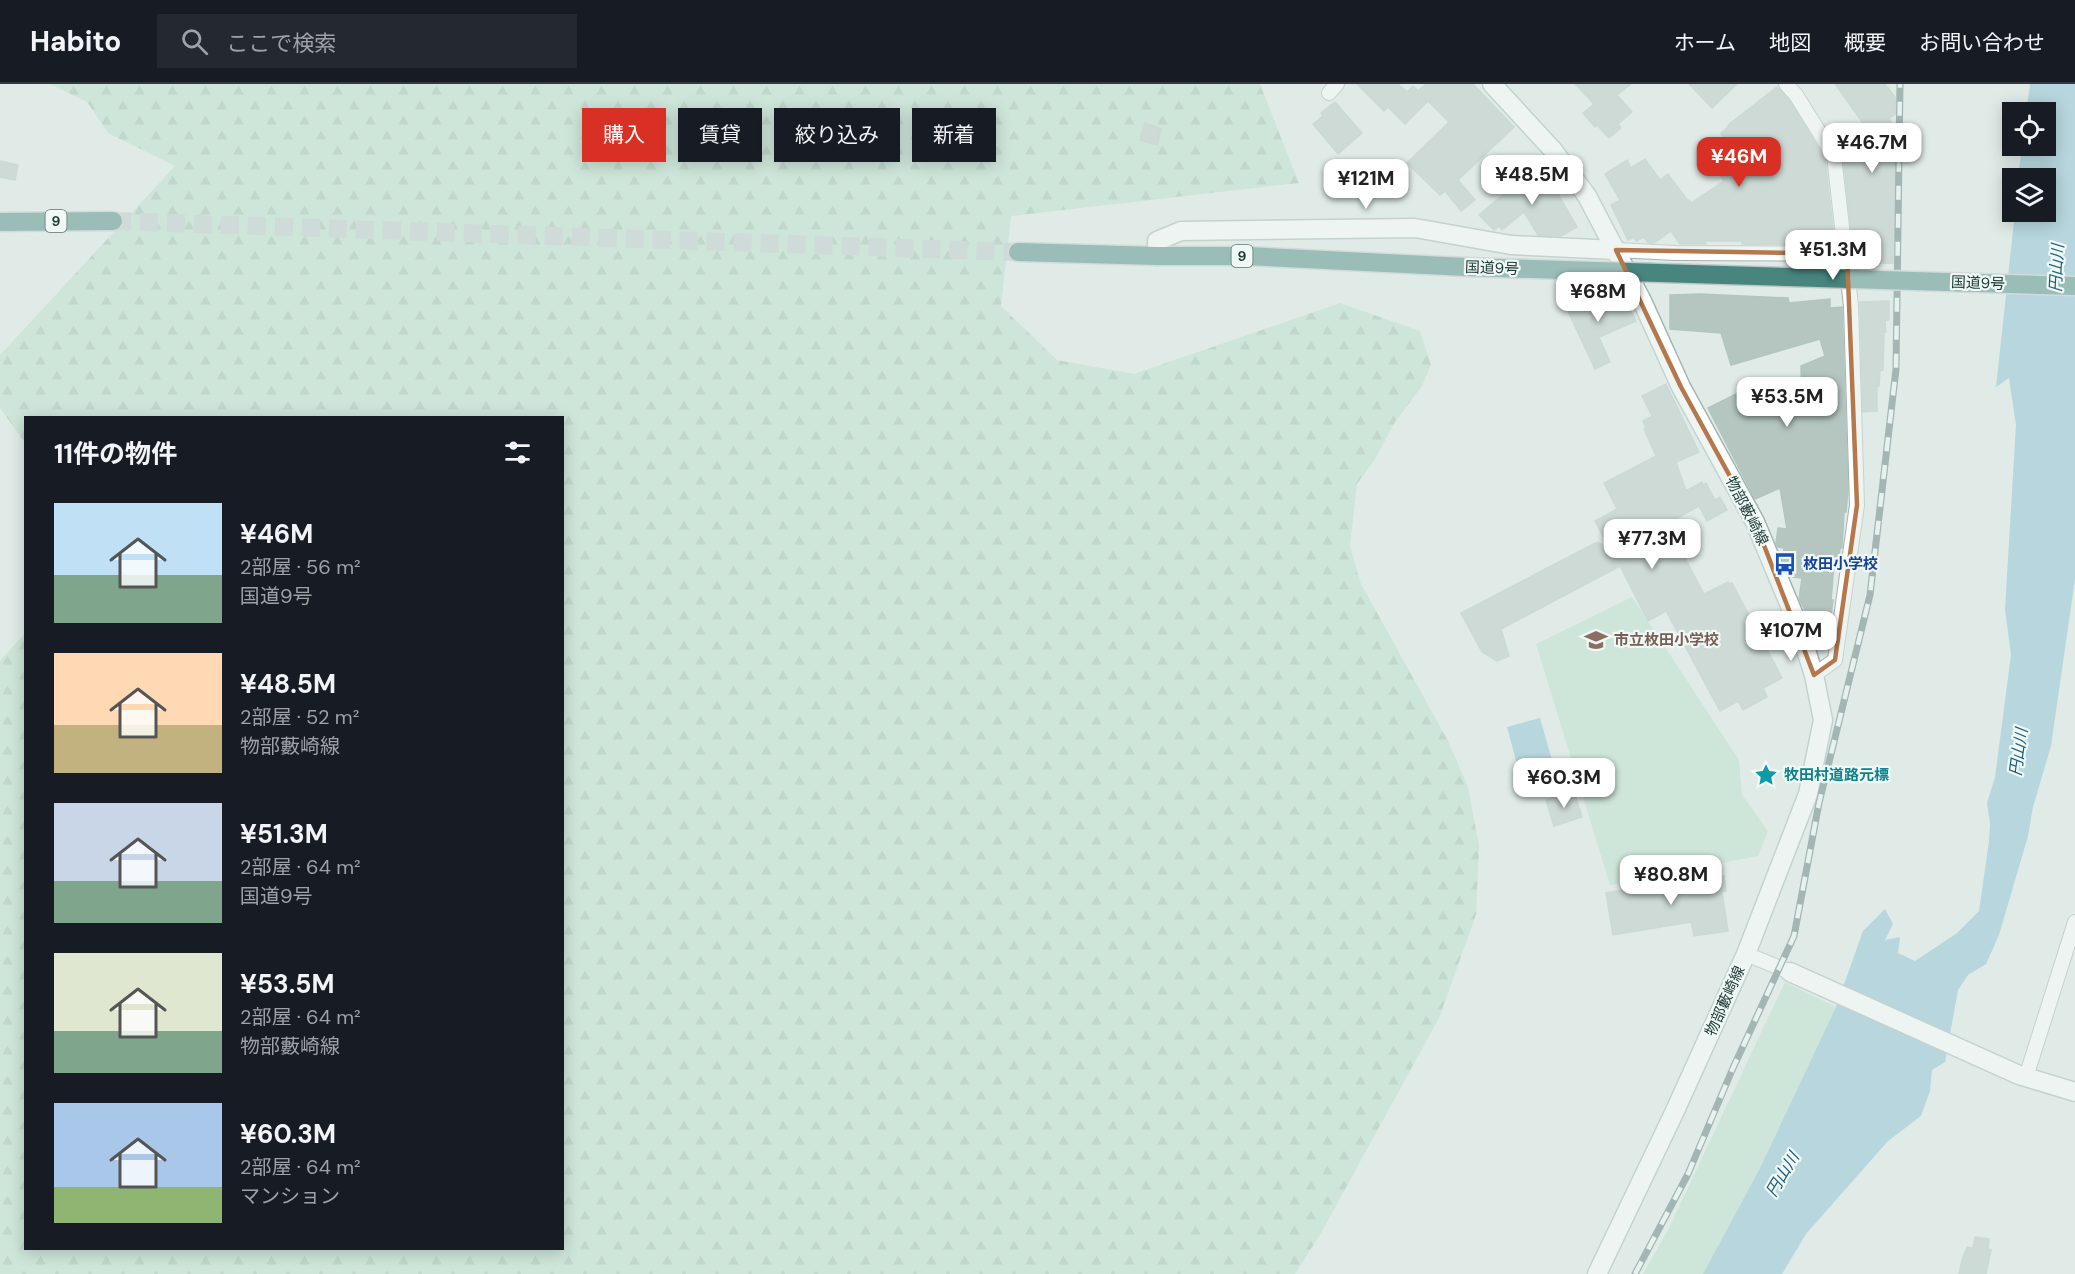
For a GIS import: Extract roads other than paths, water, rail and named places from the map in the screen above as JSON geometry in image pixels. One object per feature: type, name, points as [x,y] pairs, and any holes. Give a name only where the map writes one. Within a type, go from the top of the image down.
[{"type":"highway","name":"9","points":[[0,222],[113,221]]},
{"type":"highway","name":"国道9号","points":[[1018,252],[1247,256],[1466,267],[2075,286]]},
{"type":"main road","name":"物部藪崎線","points":[[1492,84],[1559,158],[1587,196],[1616,250],[1681,387],[1755,522],[1798,625],[1814,675],[1823,720],[1808,794],[1746,954],[1674,1113],[1597,1274]]},
{"type":"main road","points":[[1157,256],[1157,241],[1181,231],[1415,228],[1511,245],[1616,250]]},
{"type":"main road","points":[[1790,972],[2023,1076],[2075,1092]]},
{"type":"street","points":[[1786,84],[1796,95],[1834,156],[1847,254],[1851,306],[1857,505],[1835,660],[1814,675]]},
{"type":"street","points":[[1616,250],[1675,253],[1847,254]]},
{"type":"street","points":[[2023,1076],[2075,922]]},
{"type":"street","points":[[1746,954],[1790,972]]},
{"type":"water","name":"円山川","points":[[2030,84],[2075,84],[2075,579],[2051,746],[2033,807],[2028,836],[1999,935],[1986,964],[1968,975],[1958,990],[1945,1062],[1932,1070],[1930,1091],[1921,1116],[1888,1141],[1806,1234],[1782,1274],[1703,1274],[1760,1168],[1836,1007],[1863,931],[1885,909],[1893,924],[1885,940],[1900,937],[1898,953],[1915,961],[1957,933],[1979,911],[1989,841],[1990,823],[1987,803],[1995,777],[2011,655],[2005,609],[2016,425],[2009,378],[1996,387],[2014,222],[2056,222],[2056,168],[2019,168],[2021,156],[2056,156],[2056,102],[2027,102]]},
{"type":"water","points":[[1540,718],[1558,781],[1524,790],[1507,727]]},
{"type":"tunnel","points":[[113,221],[1018,252]]},
{"type":"railway","points":[[1635,1274],[1688,1174],[1733,1068],[1794,936],[1819,803],[1870,595],[1896,369],[1900,84]]},
{"type":"place","name":"枚田小学校","points":[[1785,564]]},
{"type":"place","name":"市立枚田小学校","points":[[1596,640]]},
{"type":"place","name":"牧田村道路元標","points":[[1766,775]]}]
